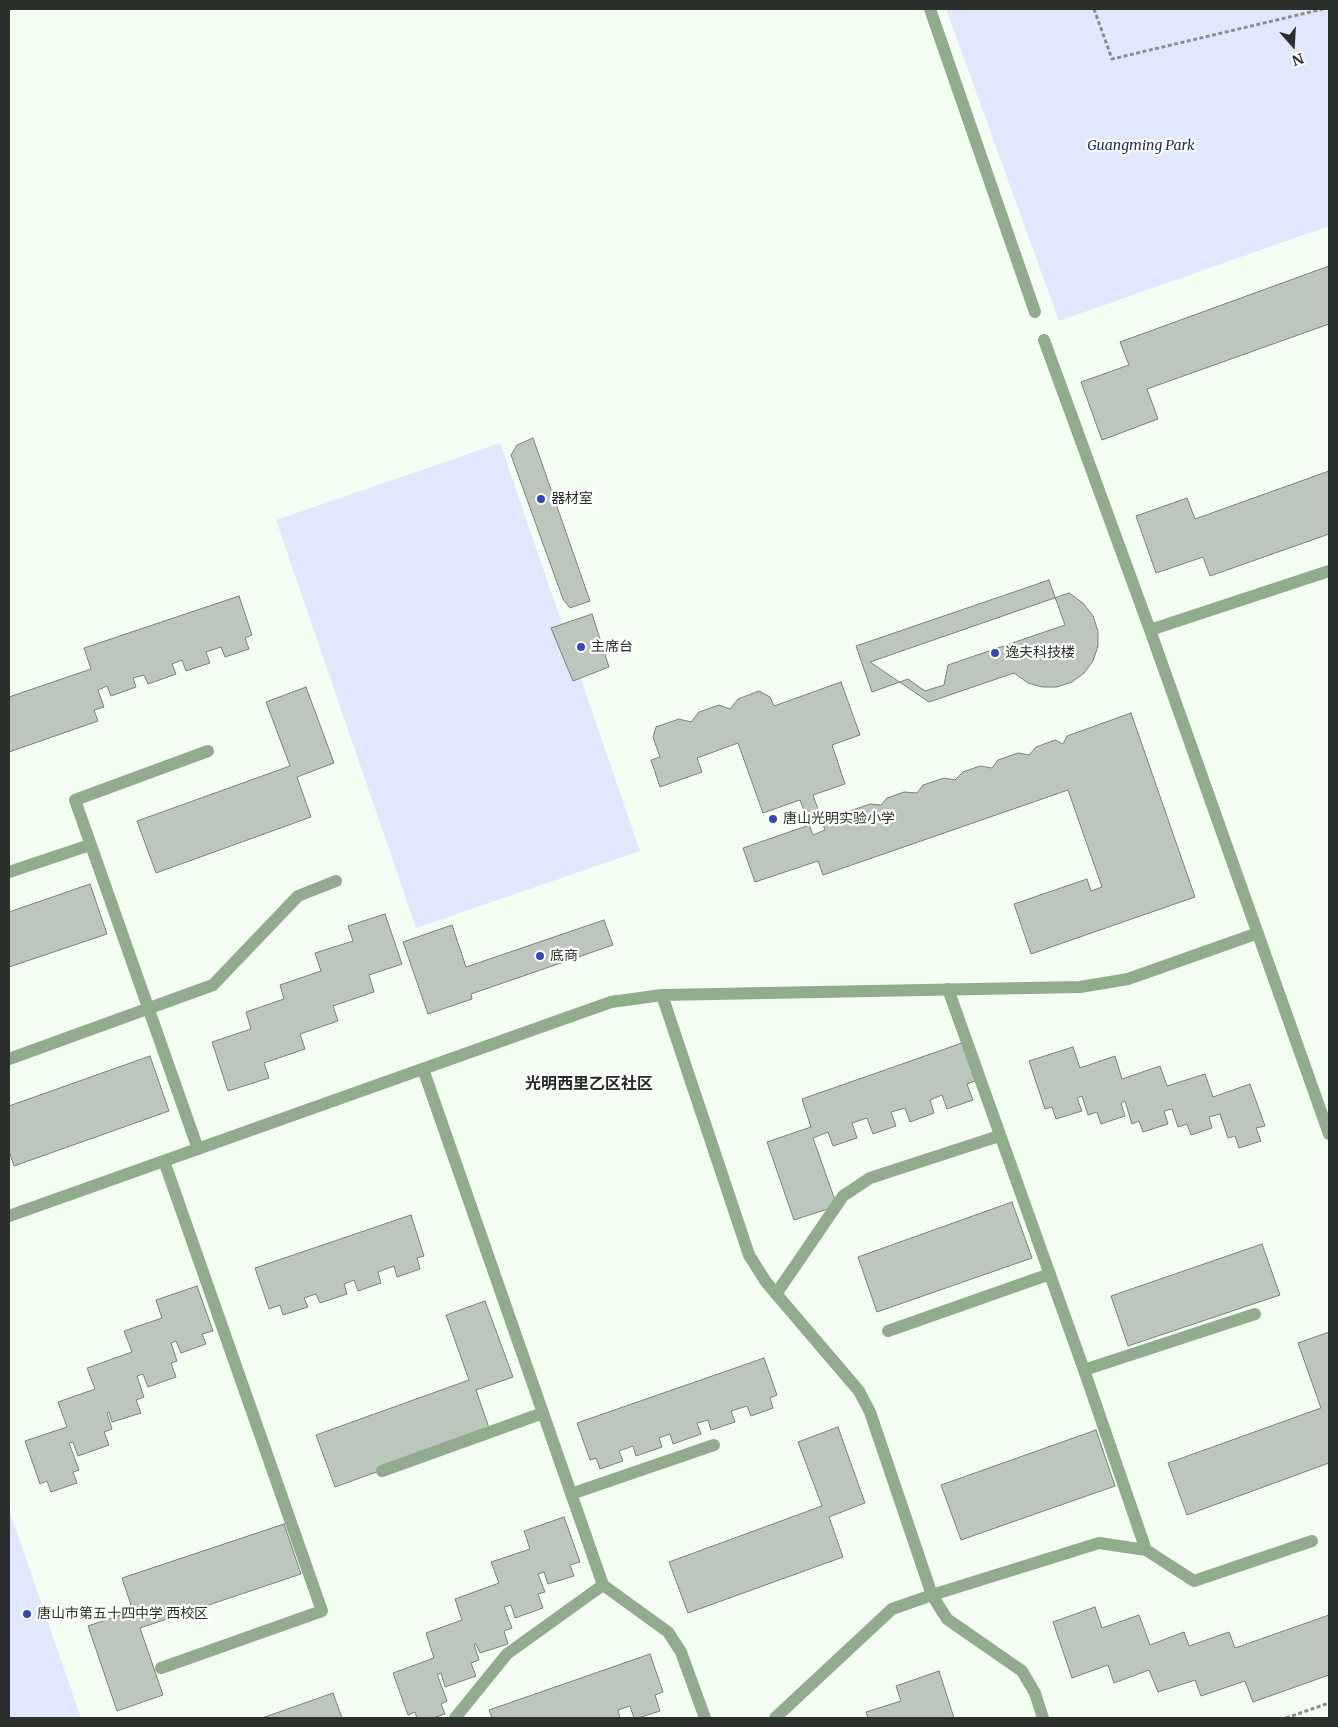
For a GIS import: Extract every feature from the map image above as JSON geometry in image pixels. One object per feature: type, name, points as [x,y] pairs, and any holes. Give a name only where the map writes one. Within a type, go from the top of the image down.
[{"type":"street","points":[[930,9],[1036,312]]},
{"type":"street","points":[[1044,340],[1150,630],[1329,1134]]},
{"type":"street","points":[[1150,630],[1329,571]]},
{"type":"street","points":[[198,1149],[75,800],[208,751]]},
{"type":"street","points":[[9,872],[90,844]]},
{"type":"street","points":[[9,1059],[213,986],[298,896],[336,882]]},
{"type":"street","points":[[9,1216],[611,1002],[662,995],[1080,987],[1128,979],[1258,933]]},
{"type":"street","points":[[948,989],[1146,1550]]},
{"type":"street","points":[[662,995],[749,1255],[776,1294],[859,1390],[870,1412],[932,1595],[946,1619],[1022,1671],[1035,1693],[1043,1718]]},
{"type":"street","points":[[423,1069],[603,1585],[668,1632],[681,1652],[705,1718]]},
{"type":"street","points":[[776,1294],[843,1196],[870,1178],[999,1136]]},
{"type":"street","points":[[161,1668],[322,1611],[164,1161]]},
{"type":"street","points":[[888,1331],[1050,1274]]},
{"type":"street","points":[[1084,1370],[1255,1314]]},
{"type":"street","points":[[382,1472],[543,1413]]},
{"type":"street","points":[[571,1494],[714,1445]]},
{"type":"street","points":[[775,1718],[892,1609],[932,1595],[1099,1543],[1146,1550],[1194,1581],[1312,1541]]},
{"type":"street","points":[[455,1718],[507,1654],[603,1585]]},
{"type":"path","points":[[1094,9],[1112,59],[1323,9]]},
{"type":"path","points":[[1286,1718],[1329,1703]]},
{"type":"green space","name":"Guangming Park","points":[[946,9],[1329,9],[1329,226],[1059,321]]},
{"type":"green space","points":[[500,443],[640,851],[416,928],[276,520]]},
{"type":"green space","name":"唐山市第五十四中学 西校区","points":[[9,1509],[81,1718],[9,1718]]},
{"type":"building","points":[[1329,266],[1329,324],[1147,389],[1158,419],[1102,440],[1081,382],[1129,365],[1120,342]]},
{"type":"building","name":"器材室","points":[[533,438],[590,601],[570,608],[563,599],[511,455],[517,445]]},
{"type":"building","points":[[1329,471],[1329,534],[1210,576],[1203,557],[1156,573],[1136,516],[1187,498],[1195,519]]},
{"type":"building","points":[[1049,580],[1065,625],[948,665],[944,685],[925,691],[908,679],[872,692],[856,646]]},
{"type":"building","name":"逸夫科技楼","points":[[1069,593],[1083,603],[1093,616],[1098,631],[1098,646],[1093,661],[1084,673],[1072,682],[1057,687],[1042,687],[1028,683],[1014,673],[929,702],[870,662]]},
{"type":"building","points":[[239,596],[252,635],[245,638],[249,649],[225,657],[221,647],[206,652],[210,663],[186,671],[182,660],[172,664],[176,674],[148,684],[144,675],[133,678],[136,687],[111,696],[107,686],[98,690],[104,707],[94,710],[98,721],[9,752],[9,697],[91,669],[84,648]]},
{"type":"building","name":"主席台","points":[[592,614],[609,667],[573,681],[551,628]]},
{"type":"building","points":[[841,682],[860,735],[832,745],[845,784],[813,795],[825,830],[813,835],[800,800],[763,813],[738,743],[697,758],[702,772],[660,787],[651,760],[660,757],[653,737],[656,727],[679,719],[691,722],[699,712],[719,705],[730,709],[738,699],[759,691],[770,697],[774,706]]},
{"type":"building","points":[[306,687],[334,763],[297,777],[311,817],[156,873],[137,821],[290,766],[266,702]]},
{"type":"building","points":[[1131,713],[1195,897],[1031,954],[1014,904],[1087,879],[1091,891],[1102,887],[1068,790],[823,875],[818,861],[755,882],[743,848],[870,804],[881,805],[887,798],[904,792],[917,793],[923,785],[944,778],[955,780],[963,772],[980,766],[992,768],[998,760],[1018,753],[1029,755],[1036,747],[1055,740],[1063,744],[1067,736]]},
{"type":"building","points":[[90,884],[107,934],[9,967],[9,912]]},
{"type":"building","points":[[385,914],[402,964],[369,975],[374,992],[333,1006],[338,1021],[300,1034],[305,1049],[264,1063],[269,1078],[228,1091],[212,1042],[251,1029],[246,1012],[284,999],[280,985],[321,971],[315,953],[353,941],[348,926]]},
{"type":"building","name":"底商","points":[[604,920],[613,945],[471,994],[472,999],[428,1014],[403,942],[452,925],[466,967]]},
{"type":"building","points":[[962,1043],[975,1081],[967,1084],[973,1100],[947,1109],[942,1095],[930,1100],[934,1113],[910,1122],[905,1108],[891,1112],[896,1126],[873,1134],[867,1118],[852,1123],[857,1138],[833,1146],[828,1132],[813,1138],[837,1206],[794,1220],[767,1142],[811,1127],[802,1099]]},
{"type":"building","points":[[1073,1047],[1080,1068],[1115,1056],[1122,1079],[1160,1066],[1167,1086],[1205,1074],[1213,1097],[1250,1084],[1265,1126],[1256,1128],[1261,1141],[1239,1148],[1235,1136],[1228,1138],[1220,1114],[1209,1117],[1212,1128],[1191,1135],[1187,1124],[1178,1127],[1172,1109],[1164,1111],[1168,1124],[1143,1132],[1139,1121],[1132,1124],[1125,1101],[1121,1103],[1125,1116],[1101,1124],[1097,1112],[1088,1115],[1082,1096],[1077,1098],[1082,1111],[1056,1119],[1052,1107],[1045,1109],[1029,1061]]},
{"type":"building","points":[[150,1056],[169,1111],[14,1166],[9,1151],[9,1106]]},
{"type":"building","points":[[1012,1202],[1032,1258],[877,1312],[858,1257]]},
{"type":"building","points":[[411,1215],[424,1256],[417,1258],[420,1269],[397,1277],[394,1266],[378,1272],[381,1283],[358,1291],[354,1280],[344,1284],[347,1294],[320,1303],[316,1294],[304,1298],[308,1307],[283,1315],[280,1305],[269,1309],[255,1268]]},
{"type":"building","points":[[1262,1244],[1280,1295],[1128,1346],[1111,1296]]},
{"type":"building","points":[[197,1286],[213,1331],[202,1334],[206,1344],[181,1353],[176,1341],[171,1343],[177,1361],[171,1363],[176,1377],[148,1387],[143,1374],[137,1376],[144,1397],[136,1400],[141,1413],[112,1422],[109,1412],[107,1413],[112,1429],[104,1432],[109,1445],[78,1456],[73,1442],[69,1443],[79,1470],[73,1472],[77,1483],[51,1492],[47,1481],[40,1484],[25,1441],[67,1427],[58,1402],[95,1389],[87,1368],[132,1352],[124,1331],[162,1318],[156,1300]]},
{"type":"building","points":[[485,1301],[513,1377],[476,1390],[490,1431],[335,1487],[316,1435],[469,1380],[446,1315]]},
{"type":"building","points":[[1329,1332],[1329,1463],[1187,1515],[1168,1463],[1321,1408],[1298,1343]]},
{"type":"building","points":[[764,1358],[777,1395],[770,1398],[773,1408],[751,1416],[747,1406],[731,1411],[735,1422],[711,1430],[708,1420],[697,1423],[701,1434],[673,1444],[670,1434],[659,1438],[662,1447],[636,1456],[633,1446],[619,1451],[623,1461],[600,1469],[596,1458],[590,1460],[577,1423]]},
{"type":"building","points":[[838,1427],[865,1503],[829,1517],[843,1557],[688,1613],[669,1562],[822,1506],[798,1442]]},
{"type":"building","points":[[1096,1430],[1115,1486],[961,1540],[941,1485]]},
{"type":"building","points":[[564,1517],[580,1562],[570,1565],[574,1576],[548,1584],[544,1572],[538,1574],[545,1592],[538,1594],[543,1608],[515,1618],[511,1605],[504,1607],[512,1628],[504,1631],[508,1644],[480,1653],[476,1644],[474,1644],[479,1660],[471,1663],[476,1676],[445,1687],[441,1673],[437,1674],[447,1701],[441,1704],[445,1714],[433,1718],[417,1718],[415,1712],[408,1715],[393,1673],[434,1658],[426,1633],[462,1620],[455,1599],[499,1583],[491,1562],[530,1549],[524,1531]]},
{"type":"building","points":[[284,1524],[301,1574],[140,1628],[163,1695],[117,1711],[88,1626],[133,1611],[122,1578]]},
{"type":"building","points":[[1095,1607],[1102,1628],[1139,1615],[1150,1645],[1184,1632],[1189,1646],[1229,1632],[1235,1648],[1329,1615],[1329,1675],[1253,1702],[1245,1681],[1201,1696],[1195,1680],[1158,1692],[1149,1670],[1114,1683],[1108,1665],[1072,1678],[1053,1622]]},
{"type":"building","points":[[650,1654],[663,1692],[655,1695],[660,1711],[634,1718],[630,1706],[618,1710],[620,1718],[492,1718],[489,1710]]},
{"type":"building","points":[[939,1671],[954,1718],[868,1718],[866,1712],[901,1701],[896,1686]]},
{"type":"building","points":[[333,1693],[342,1718],[262,1718]]},
{"type":"place","name":"器材室","points":[[541,499]]},
{"type":"place","name":"主席台","points":[[581,647]]},
{"type":"place","name":"逸夫科技楼","points":[[995,653]]},
{"type":"place","name":"唐山光明实验小学","points":[[773,819]]},
{"type":"place","name":"底商","points":[[540,956]]},
{"type":"place","name":"唐山市第五十四中学 西校区","points":[[27,1614]]},
{"type":"district","name":"光明西里乙区社区","points":[[589,1084]]}]
